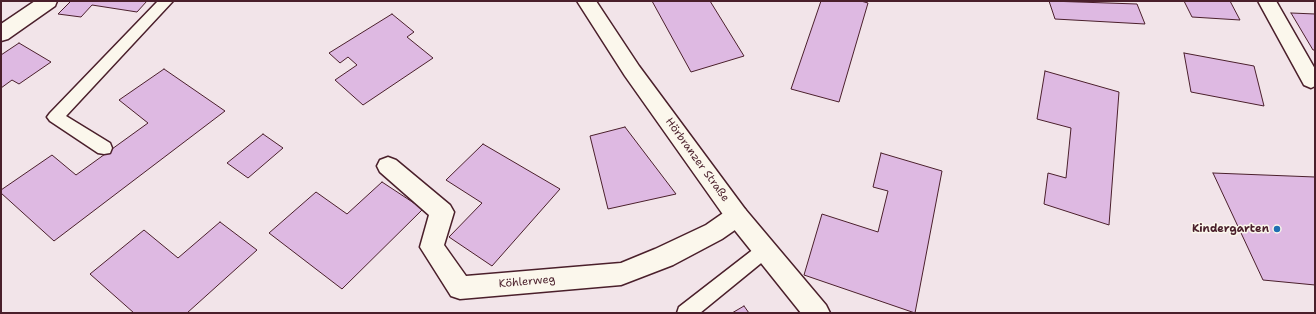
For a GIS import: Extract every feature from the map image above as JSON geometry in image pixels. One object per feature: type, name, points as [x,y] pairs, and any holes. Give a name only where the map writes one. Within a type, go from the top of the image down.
[{"type":"street","points":[[1,34],[48,1]]},
{"type":"street","name":"Hörbranzer Straße","points":[[586,1],[632,71],[737,216],[817,313]]},
{"type":"street","points":[[1267,1],[1311,80]]},
{"type":"street","name":"Köhlerweg","points":[[388,166],[442,212],[432,247],[460,288],[621,274],[664,257],[714,232],[737,216]]},
{"type":"lane","points":[[104,148],[55,117],[166,1]]},
{"type":"lane","points":[[686,313],[765,250]]},
{"type":"building","points":[[71,1],[147,1],[137,12],[92,5],[81,17],[58,14]]},
{"type":"building","points":[[652,1],[710,1],[744,56],[691,72]]},
{"type":"building","points":[[821,1],[861,1],[868,3],[839,102],[791,89]]},
{"type":"building","points":[[1049,1],[1137,4],[1145,24],[1055,19]]},
{"type":"building","points":[[1184,1],[1230,1],[1240,20],[1192,17]]},
{"type":"building","points":[[1291,13],[1315,14],[1315,50],[1313,50]]},
{"type":"building","points":[[392,14],[414,32],[407,37],[433,58],[363,105],[335,80],[357,65],[348,57],[340,63],[329,53]]},
{"type":"building","points":[[19,43],[51,62],[19,84],[12,80],[1,88],[1,55]]},
{"type":"building","points":[[1184,53],[1254,66],[1264,106],[1191,92]]},
{"type":"building","points":[[164,69],[225,111],[54,241],[1,193],[1,190],[52,155],[76,175],[148,123],[119,100]]},
{"type":"building","points":[[1045,71],[1119,92],[1109,225],[1044,204],[1048,173],[1066,178],[1071,128],[1037,119]]},
{"type":"building","points":[[625,127],[676,194],[608,209],[590,136]]},
{"type":"building","points":[[263,134],[283,148],[248,178],[227,163]]},
{"type":"building","points":[[483,144],[560,189],[492,266],[449,237],[482,203],[446,180]]},
{"type":"building","points":[[881,153],[942,171],[915,313],[804,275],[822,214],[878,232],[888,191],[873,187]]},
{"type":"building","name":"Kindergarten","points":[[1213,173],[1315,177],[1315,285],[1263,280]]},
{"type":"building","points":[[382,182],[423,209],[342,289],[269,233],[316,192],[347,214]]},
{"type":"building","points":[[220,222],[257,250],[187,313],[134,313],[90,274],[144,230],[178,258]]},
{"type":"building","points":[[744,306],[749,313],[732,313]]},
{"type":"place","name":"Kindergarten","points":[[1277,229]]}]
